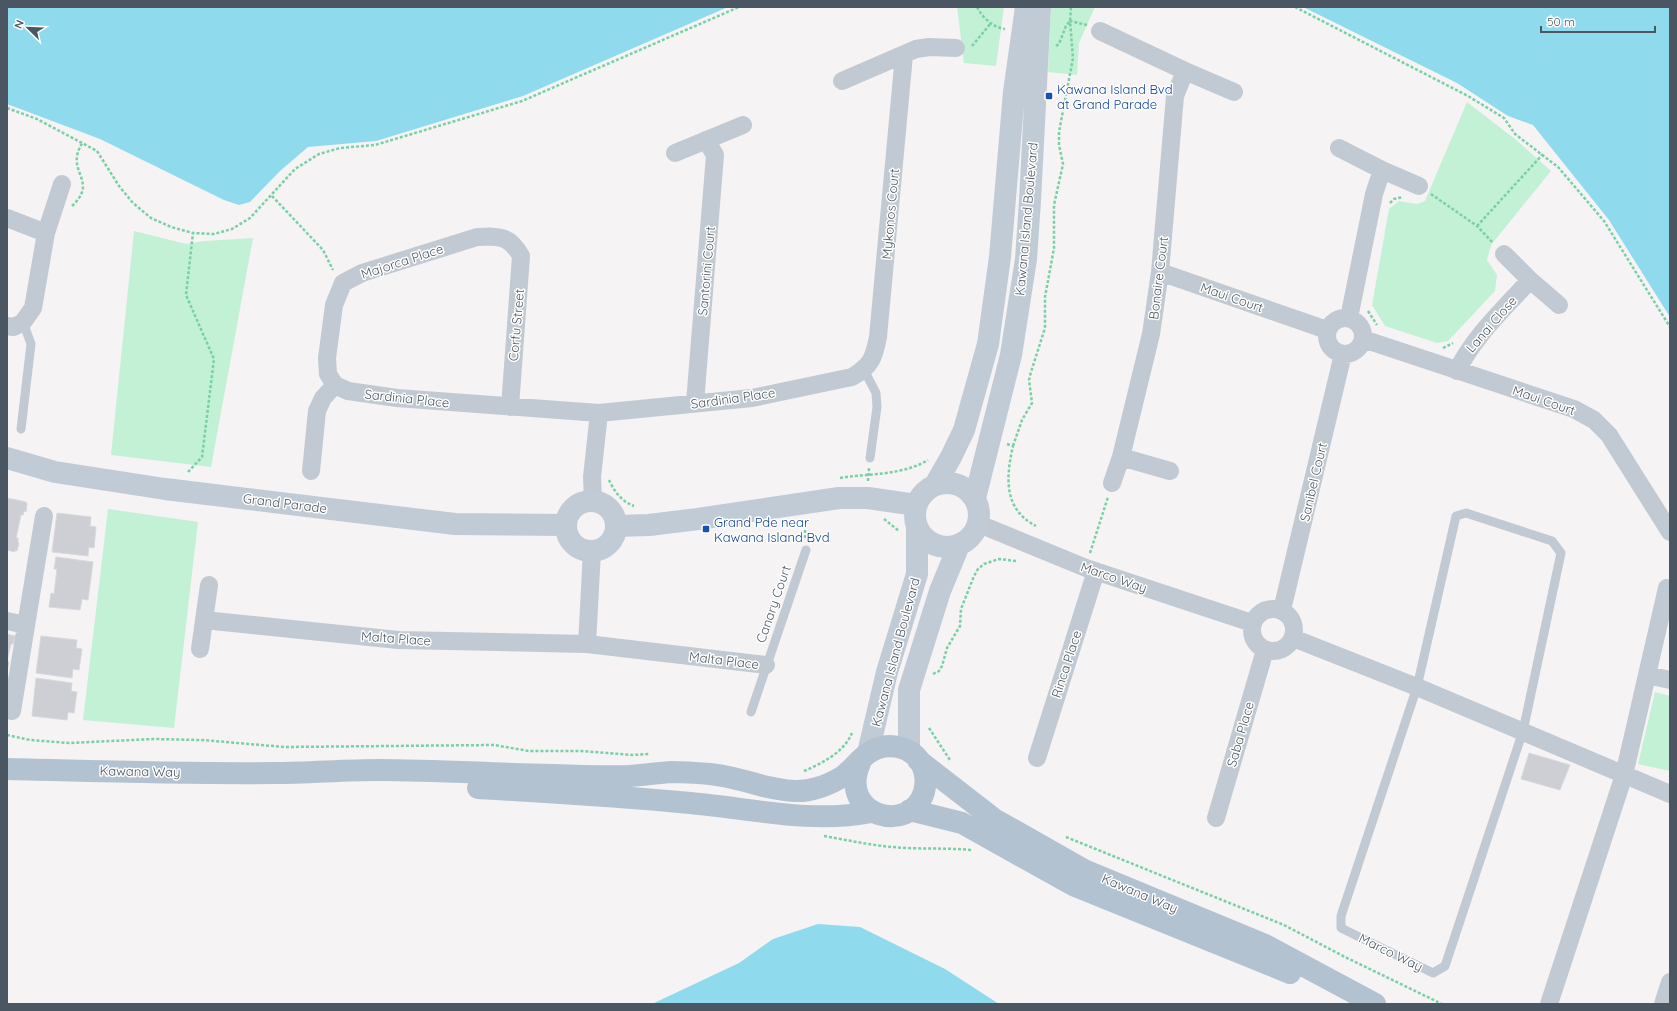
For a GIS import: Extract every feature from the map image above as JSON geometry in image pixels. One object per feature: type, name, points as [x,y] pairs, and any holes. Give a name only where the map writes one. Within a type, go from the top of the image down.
[{"type":"main road","name":"Kawana Island Boulevard","points":[[935,484],[954,453],[964,430],[988,344],[1000,257],[1014,92],[1026,7]]},
{"type":"main road","name":"Kawana Island Boulevard","points":[[975,498],[1011,355],[1026,259],[1040,7]]},
{"type":"main road","name":"Grand Parade","points":[[7,458],[55,472],[143,485],[439,523],[566,525]]},
{"type":"main road","points":[[616,526],[649,525],[698,519],[839,498],[868,498],[911,522],[931,543],[940,547],[950,548],[959,545],[971,537],[978,524],[979,506],[975,498],[966,488],[956,483],[945,482],[935,484],[921,495],[911,522]]},
{"type":"main road","points":[[593,500],[600,502],[612,512],[616,526],[615,534],[606,546],[592,550],[585,550],[574,544],[567,532],[566,525],[571,510],[585,501],[593,500]]},
{"type":"main road","name":"Kawana Island Boulevard","points":[[864,758],[887,672],[917,574],[911,522]]},
{"type":"main road","name":"Kawana Island Boulevard","points":[[914,756],[909,690],[940,591],[959,545]]},
{"type":"main road","points":[[890,746],[900,747],[914,756],[924,770],[925,781],[924,792],[918,802],[910,810],[900,815],[889,817],[871,812],[846,817],[784,814],[682,802],[273,773],[378,770],[603,777],[674,772],[714,774],[797,792],[817,788],[841,777],[880,747],[890,746]]},
{"type":"main road","name":"Kawana Way","points":[[914,756],[994,819],[1062,859],[1086,871],[1265,945],[1375,1004]]},
{"type":"main road","points":[[864,758],[855,777],[856,792],[860,801],[871,812]]},
{"type":"main road","name":"Kawana Way","points":[[7,769],[273,773]]},
{"type":"main road","name":"Kawana Way","points":[[910,810],[962,823],[1073,885],[1369,1004]]},
{"type":"street","points":[[1100,31],[1234,92]]},
{"type":"street","points":[[842,82],[916,49],[929,47],[956,48]]},
{"type":"street","name":"Mykonos Court","points":[[864,370],[875,357],[878,337],[904,55]]},
{"type":"street","name":"Bonaire Court","points":[[1112,483],[1121,457],[1151,334],[1160,272],[1175,96],[1185,71]]},
{"type":"street","points":[[675,153],[743,125]]},
{"type":"street","name":"Santorini Court","points":[[695,404],[715,155],[706,140]]},
{"type":"street","points":[[1339,148],[1382,170],[1414,192]]},
{"type":"street","points":[[1349,318],[1374,194],[1382,170]]},
{"type":"street","points":[[15,324],[33,308],[46,233],[62,184]]},
{"type":"street","points":[[7,218],[46,233]]},
{"type":"street","name":"Majorca Place","points":[[342,283],[362,273],[477,237],[497,236],[514,244]]},
{"type":"street","name":"Corfu Street","points":[[510,407],[521,269],[521,256],[514,244]]},
{"type":"street","points":[[1504,254],[1530,280],[1559,305]]},
{"type":"street","name":"Maui Court","points":[[1160,272],[1327,330]]},
{"type":"street","name":"Lanai Close","points":[[1457,371],[1464,356],[1474,342],[1530,280]]},
{"type":"street","points":[[311,472],[317,411],[323,398],[335,385],[328,374],[327,358],[334,305],[342,283]]},
{"type":"street","points":[[1344,317],[1349,318],[1354,320],[1362,328],[1363,339],[1358,349],[1353,352],[1343,354],[1338,353],[1330,346],[1326,336],[1327,330],[1333,321],[1344,317]]},
{"type":"street","name":"Maui Court","points":[[1363,339],[1574,409],[1594,420],[1609,435],[1670,532]]},
{"type":"street","name":"Sanibel Court","points":[[1282,610],[1343,354]]},
{"type":"street","name":"Sardinia Place","points":[[335,385],[348,391],[362,393],[510,407],[599,413],[752,398],[852,377],[864,370]]},
{"type":"street","points":[[593,500],[592,477],[599,413]]},
{"type":"street","points":[[1121,457],[1170,471]]},
{"type":"street","points":[[12,711],[44,516]]},
{"type":"street","name":"Marco Way","points":[[978,524],[1091,569],[1252,623]]},
{"type":"street","points":[[588,644],[592,550]]},
{"type":"street","name":"Rinca Place","points":[[1037,758],[1091,569]]},
{"type":"street","points":[[200,649],[209,585]]},
{"type":"street","points":[[1549,1004],[1624,775],[1667,588]]},
{"type":"street","points":[[1275,608],[1282,610],[1287,614],[1294,625],[1293,638],[1290,643],[1278,651],[1265,650],[1255,642],[1252,636],[1252,623],[1261,612],[1275,608]]},
{"type":"street","name":"Malta Place","points":[[204,620],[398,640],[588,644],[766,665]]},
{"type":"street","points":[[7,621],[26,625]]},
{"type":"street","points":[[1293,638],[1417,687],[1670,794]]},
{"type":"street","name":"Saba Place","points":[[1216,818],[1265,650]]},
{"type":"street","points":[[1647,675],[1670,680]]},
{"type":"street","points":[[1663,1004],[1670,982]]},
{"type":"lane","points":[[15,324],[31,344],[21,428]]},
{"type":"lane","points":[[864,370],[876,393],[877,407],[870,458]]},
{"type":"lane","points":[[1417,687],[1456,516],[1466,513],[1552,541],[1561,553],[1523,731]]},
{"type":"lane","name":"Canary Court","points":[[751,712],[806,550]]},
{"type":"lane","name":"Marco Way","points":[[1417,687],[1341,916],[1341,922],[1342,928],[1433,973],[1445,966],[1523,731]]},
{"type":"path","points":[[7,108],[37,119],[97,151],[119,186],[133,203],[151,218],[171,227],[193,233],[214,234],[232,229],[250,218],[272,196],[295,168],[319,154],[340,148],[375,145],[522,101],[739,7]]},
{"type":"path","points":[[977,7],[983,17],[991,24],[1008,30]]},
{"type":"path","points":[[1295,7],[1468,96],[1504,118],[1514,134],[1558,167],[1604,221],[1670,327]]},
{"type":"path","points":[[1036,526],[1026,521],[1018,510],[1007,486],[1007,473],[1013,446],[1022,420],[1032,403],[1029,380],[1045,328],[1045,297],[1054,248],[1054,205],[1063,164],[1059,145],[1059,132],[1073,58],[1070,21]]},
{"type":"path","points":[[956,48],[967,48],[972,46],[991,24]]},
{"type":"path","points":[[1477,226],[1542,154]]},
{"type":"path","points":[[1388,206],[1397,198],[1414,192],[1477,226],[1504,254]]},
{"type":"path","points":[[272,196],[323,250],[342,283]]},
{"type":"path","points":[[188,472],[202,457],[214,359],[186,295],[193,233]]},
{"type":"path","points":[[1367,306],[1371,318],[1380,328]]},
{"type":"path","points":[[1440,348],[1452,344],[1456,339]]},
{"type":"path","points":[[1006,444],[1013,446]]},
{"type":"path","points":[[868,476],[868,498]]},
{"type":"path","points":[[1091,569],[1112,483]]},
{"type":"path","points":[[804,502],[806,550]]},
{"type":"path","points":[[877,518],[883,518],[898,529],[911,522]]},
{"type":"path","points":[[932,674],[939,671],[944,661],[947,648],[960,626],[962,604],[978,569],[984,564],[999,559],[1016,561]]},
{"type":"path","points":[[927,722],[937,743],[950,761]]},
{"type":"path","points":[[797,771],[805,771],[834,754],[843,747],[854,729]]},
{"type":"path","points":[[7,735],[30,740],[63,743],[154,739],[202,740],[286,747],[494,745],[529,751],[654,755]]},
{"type":"path","points":[[1063,836],[1284,925],[1345,957],[1442,1004]]},
{"type":"green space","points":[[957,7],[1004,7],[996,66],[964,63]]},
{"type":"green space","points":[[1051,7],[1095,7],[1079,43],[1077,75],[1048,72]]},
{"type":"green space","points":[[1467,102],[1515,139],[1551,171],[1491,245],[1487,260],[1497,275],[1495,291],[1448,341],[1437,343],[1385,326],[1372,305],[1389,209],[1399,201],[1417,204],[1425,201]]},
{"type":"green space","points":[[134,231],[186,244],[205,241],[253,238],[211,467],[111,455]]},
{"type":"green space","points":[[108,509],[198,522],[174,728],[83,720]]},
{"type":"green space","points":[[1655,692],[1670,696],[1670,771],[1638,764]]},
{"type":"water","points":[[7,7],[728,7],[523,96],[376,141],[308,147],[280,171],[250,202],[239,205],[224,200],[100,139],[7,104]]},
{"type":"water","points":[[1303,7],[1670,7],[1670,317],[1609,220],[1533,125],[1508,116],[1457,83]]},
{"type":"water","points":[[818,924],[860,927],[945,969],[999,1004],[652,1004],[739,963],[773,939]]},
{"type":"building","points":[[7,498],[26,502],[27,504],[26,512],[24,511],[23,515],[21,515],[16,538],[18,538],[19,543],[17,551],[15,550],[15,552],[7,550]]},
{"type":"building","points":[[57,513],[91,517],[90,526],[96,527],[94,548],[89,547],[88,556],[52,552]]},
{"type":"building","points":[[56,557],[93,562],[88,600],[82,599],[80,610],[49,607],[51,593],[54,594],[57,569],[54,569]]},
{"type":"building","points":[[7,634],[15,636],[13,644],[11,644],[7,661]]},
{"type":"building","points":[[41,636],[77,640],[76,648],[82,649],[79,670],[73,669],[72,678],[36,673]]},
{"type":"building","points":[[7,661],[9,662],[7,672]]},
{"type":"building","points":[[36,678],[72,683],[71,691],[77,692],[74,713],[68,712],[67,720],[32,716]]},
{"type":"building","points":[[1529,753],[1570,765],[1560,790],[1521,779]]},
{"type":"place","name":"Kawana Island Bvd at Grand Parade","points":[[1049,96]]},
{"type":"place","name":"Grand Pde near Kawana Island Bvd","points":[[706,529]]}]
